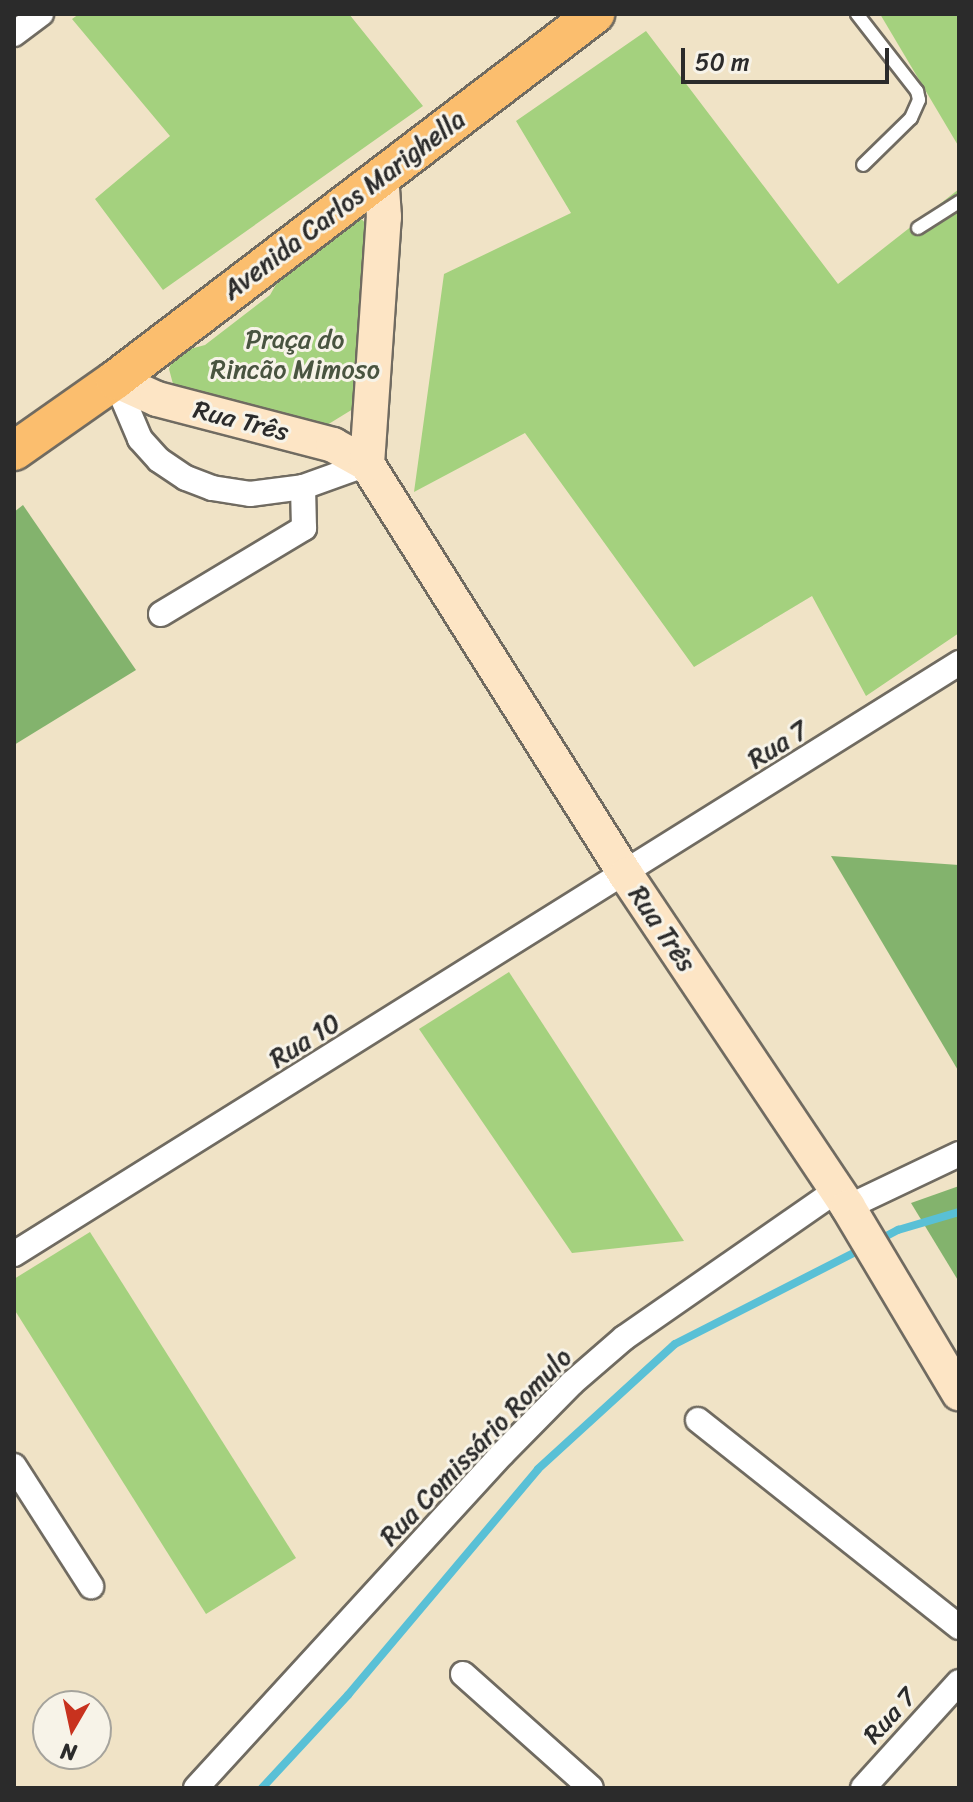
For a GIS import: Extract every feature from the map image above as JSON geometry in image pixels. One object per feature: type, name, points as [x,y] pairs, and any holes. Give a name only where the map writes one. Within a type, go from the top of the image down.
[{"type":"main road","name":"Avenida Carlos Marighella","points":[[14,451],[115,380],[595,14]]},
{"type":"main road","points":[[367,464],[384,217],[381,178]]},
{"type":"main road","name":"Rua Três","points":[[115,380],[157,399],[333,445],[367,464],[626,875],[842,1199],[959,1393]]},
{"type":"street","points":[[14,34],[41,14]]},
{"type":"street","points":[[115,380],[140,439],[159,460],[186,478],[212,488],[250,494],[303,487],[367,464]]},
{"type":"street","points":[[161,614],[304,528],[303,487]]},
{"type":"street","name":"Rua 7","points":[[626,875],[959,663]]},
{"type":"street","name":"Rua 10","points":[[14,1254],[626,875]]},
{"type":"street","name":"Rua Comissário Romulo","points":[[196,1788],[502,1454],[572,1383],[624,1338],[842,1199],[959,1154]]},
{"type":"street","points":[[698,1420],[959,1627]]},
{"type":"street","points":[[14,1466],[91,1586]]},
{"type":"street","points":[[463,1674],[591,1788]]},
{"type":"street","name":"Rua 7","points":[[863,1788],[959,1682]]},
{"type":"lane","points":[[857,14],[917,91],[919,100],[911,118],[863,165]]},
{"type":"lane","points":[[918,228],[959,202]]},
{"type":"green space","points":[[79,14],[349,14],[423,106],[163,290],[95,199],[170,136],[72,19]]},
{"type":"green space","points":[[880,14],[959,14],[959,147]]},
{"type":"green space","points":[[646,31],[838,284],[959,189],[959,633],[866,696],[812,596],[694,667],[525,433],[414,492],[444,274],[571,213],[516,121]]},
{"type":"green space","name":"Praça do Rincão Mimoso","points":[[356,213],[367,225],[353,409],[327,425],[187,395],[173,384],[169,369],[175,353],[205,345],[270,295],[286,267]]},
{"type":"green space","points":[[23,505],[136,670],[14,745],[14,512]]},
{"type":"green space","points":[[831,856],[959,865],[959,1072]]},
{"type":"green space","points":[[509,972],[684,1241],[572,1253],[419,1029]]},
{"type":"green space","points":[[959,1186],[959,1282],[911,1203]]},
{"type":"green space","points":[[90,1232],[296,1558],[206,1614],[14,1309],[14,1279]]},
{"type":"waterway","points":[[877,1241],[898,1230],[959,1212]]},
{"type":"waterway","points":[[262,1788],[348,1695],[538,1469],[675,1344],[865,1247]]}]
